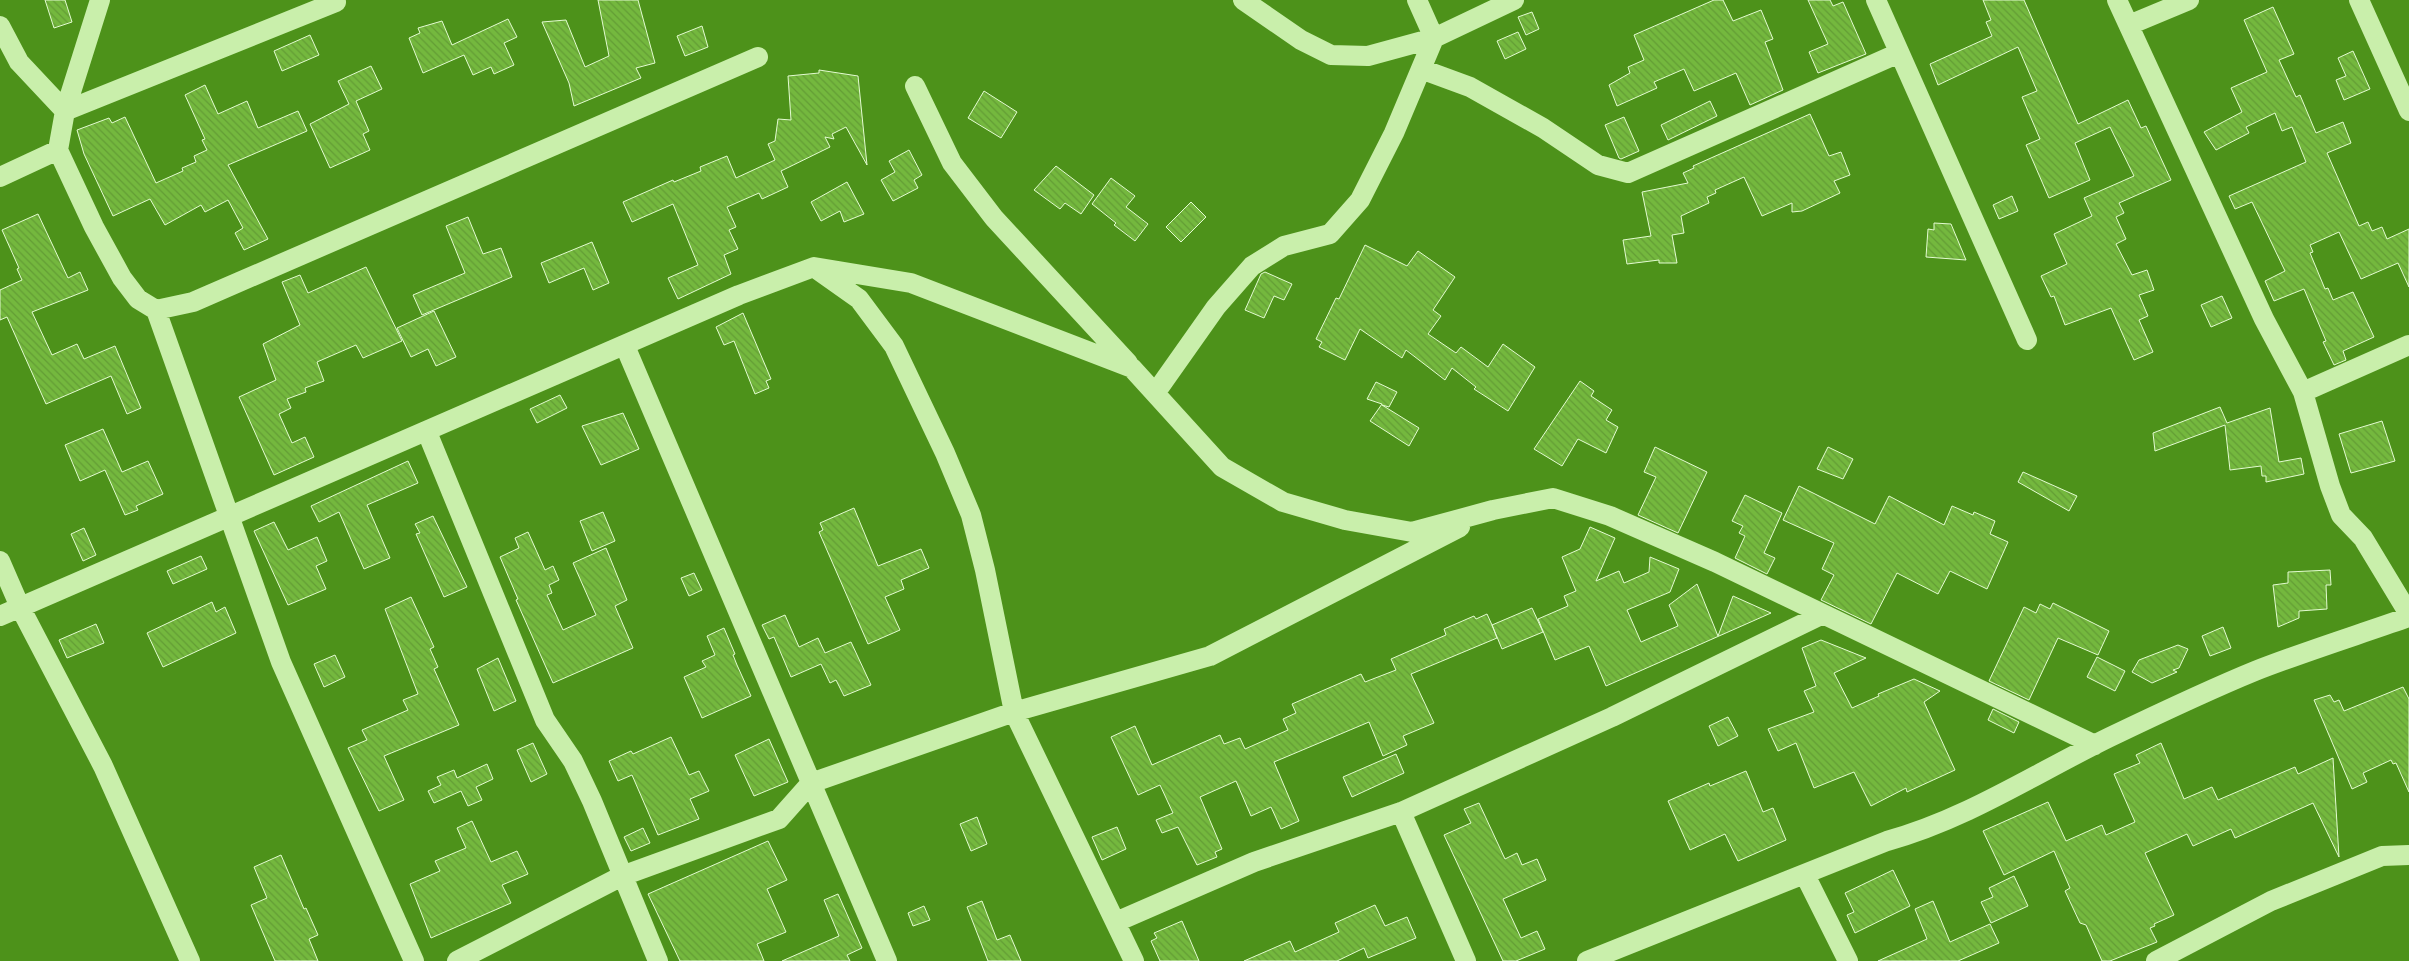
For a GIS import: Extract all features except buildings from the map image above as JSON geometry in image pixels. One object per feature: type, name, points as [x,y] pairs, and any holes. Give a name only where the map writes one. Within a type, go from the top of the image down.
[{"type":"street","points":[[100,0],[65,111],[58,150],[94,227],[122,278],[138,299],[156,310],[281,662],[414,961]]},
{"type":"street","points":[[1243,0],[1300,40],[1331,55],[1368,56],[1434,38],[1514,0]]},
{"type":"street","points":[[1156,392],[1216,307],[1252,266],[1284,246],[1330,234],[1360,200],[1394,133],[1434,38],[1417,0]]},
{"type":"street","points":[[1876,0],[2027,340]]},
{"type":"street","points":[[1597,959],[1887,841],[1923,831],[1981,805],[2095,745],[2255,671],[2409,615],[2363,538],[2341,515],[2330,486],[2302,392],[2264,319],[2118,0]]},
{"type":"street","points":[[2129,26],[2189,0]]},
{"type":"street","points":[[2359,0],[2409,111]]},
{"type":"street","points":[[65,111],[336,2]]},
{"type":"street","points":[[0,26],[19,62],[65,111]]},
{"type":"street","points":[[1421,69],[1470,87],[1543,128],[1598,165],[1628,174],[1899,53]]},
{"type":"street","points":[[156,310],[193,302],[758,57]]},
{"type":"street","points":[[914,86],[952,163],[994,218],[1156,392],[1222,467],[1284,502],[1345,520],[1412,532],[1493,510],[1553,498],[1610,516],[1715,562],[2095,745]]},
{"type":"street","points":[[0,177],[58,150]]},
{"type":"street","points":[[0,616],[739,295],[814,267],[910,283],[1132,368]]},
{"type":"street","points":[[814,267],[859,300],[894,346],[946,453],[971,515],[985,570],[1014,712],[1134,961]]},
{"type":"street","points":[[2302,392],[2409,345]]},
{"type":"street","points":[[625,346],[887,961]]},
{"type":"street","points":[[427,432],[545,720],[573,761],[592,801],[658,961]]},
{"type":"street","points":[[457,961],[622,876],[779,819],[811,783],[1014,712],[1210,656],[1493,510]]},
{"type":"street","points":[[0,561],[20,607],[103,766],[190,961]]},
{"type":"street","points":[[1116,922],[1254,862],[1401,812],[1612,717],[1823,614]]},
{"type":"street","points":[[1401,812],[1466,961]]},
{"type":"street","points":[[2156,961],[2271,902],[2382,856],[2409,855]]},
{"type":"street","points":[[1805,875],[1848,961]]}]
